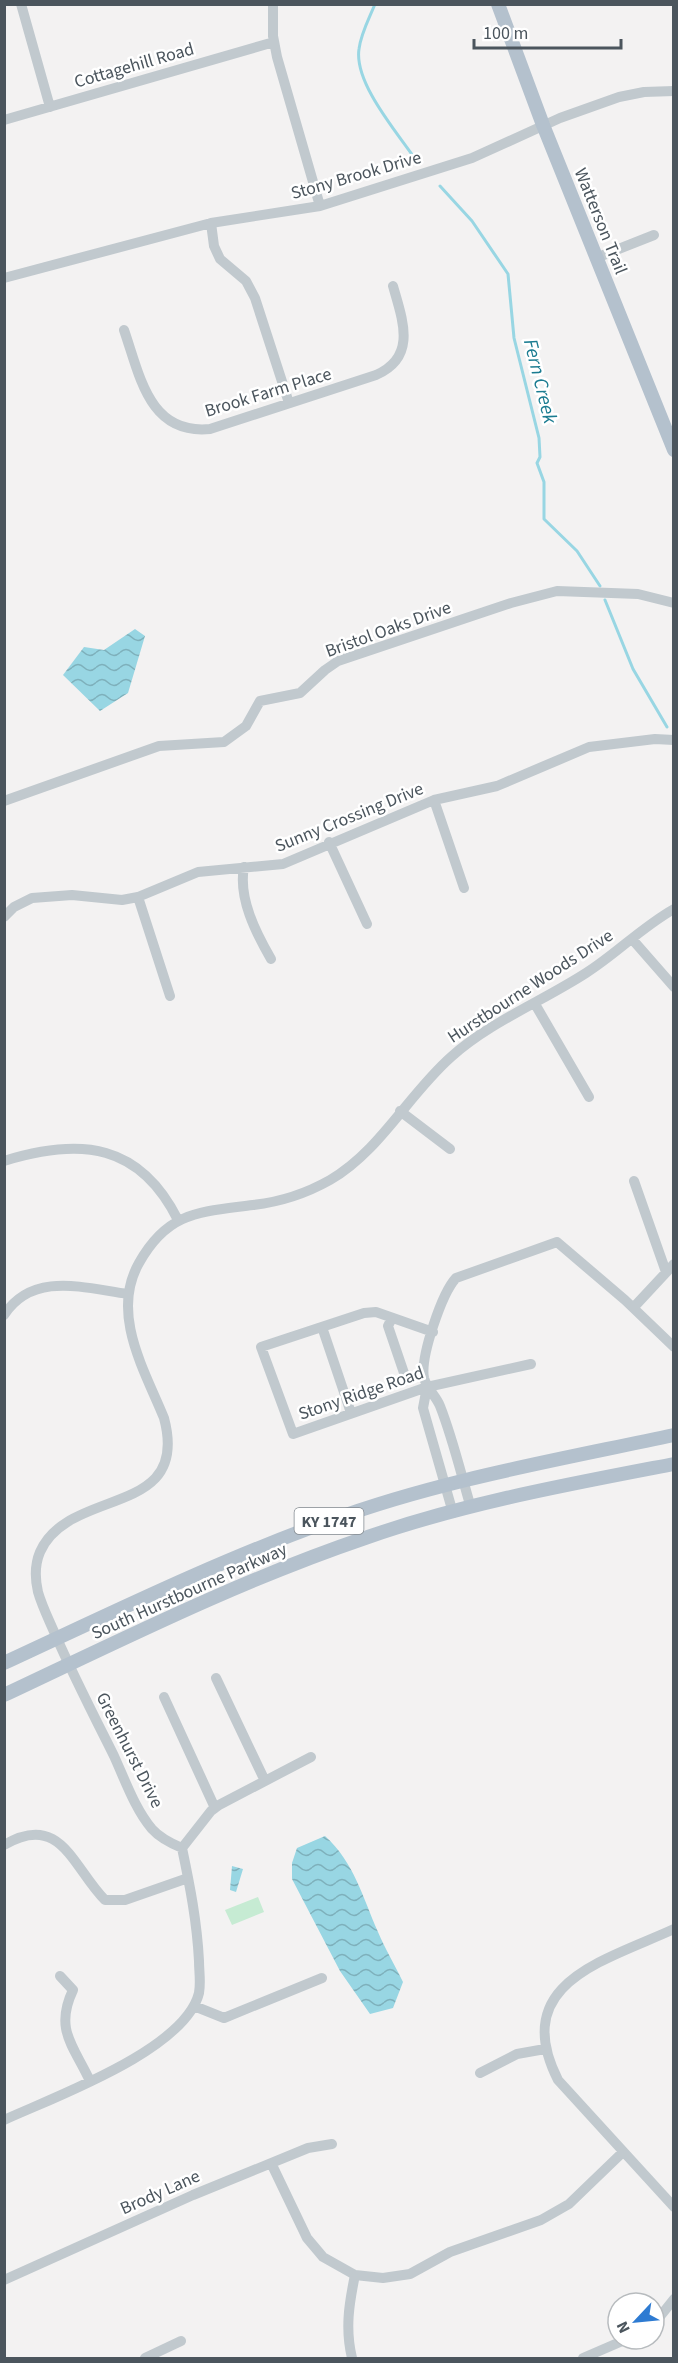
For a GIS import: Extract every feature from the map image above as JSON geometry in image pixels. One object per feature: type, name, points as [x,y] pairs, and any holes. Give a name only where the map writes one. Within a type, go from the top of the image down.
[{"type":"main road","name":"Watterson Trail","points":[[498,4],[543,125],[674,450]]},
{"type":"main road","name":"South Hurstbourne Parkway","points":[[4,1663],[222,1563],[330,1520],[445,1484],[674,1436]]},
{"type":"main road","name":"South Hurstbourne Parkway","points":[[4,1695],[243,1584],[368,1536],[541,1490],[674,1464]]},
{"type":"street","points":[[21,4],[50,107]]},
{"type":"street","points":[[273,4],[274,42],[320,206]]},
{"type":"street","name":"Cottagehill Road","points":[[4,120],[274,42]]},
{"type":"street","name":"Stony Brook Drive","points":[[4,278],[211,223],[320,206],[472,158],[543,125],[618,97],[644,92],[674,91]]},
{"type":"street","points":[[211,223],[214,246],[220,259],[246,281],[255,298],[289,403]]},
{"type":"street","points":[[596,258],[654,235]]},
{"type":"street","name":"Brook Farm Place","points":[[124,330],[144,388],[169,422],[184,429],[210,429],[376,375],[393,366],[399,359],[403,325],[393,286]]},
{"type":"street","name":"Bristol Oaks Drive","points":[[4,801],[159,746],[224,742],[246,726],[260,701],[300,693],[338,661],[511,603],[557,591],[638,594],[674,603]]},
{"type":"street","name":"Sunny Crossing Drive","points":[[4,917],[19,903],[45,896],[72,895],[114,900],[138,897],[198,872],[283,864],[329,842],[434,800],[497,786],[589,747],[655,739],[674,740]]},
{"type":"street","points":[[434,800],[464,888]]},
{"type":"street","points":[[329,842],[367,924]]},
{"type":"street","points":[[244,867],[247,902],[253,924],[271,959]]},
{"type":"street","points":[[138,897],[170,996]]},
{"type":"street","name":"Hurstbourne Woods Drive","points":[[57,1639],[38,1592],[36,1567],[40,1550],[52,1534],[68,1520],[142,1490],[160,1473],[167,1457],[167,1429],[164,1418],[130,1334],[128,1294],[138,1265],[149,1247],[178,1220],[216,1208],[282,1200],[325,1183],[362,1155],[428,1077],[460,1049],[486,1030],[535,1004],[587,972],[674,909]]},
{"type":"street","points":[[632,939],[674,987]]},
{"type":"street","points":[[535,1004],[589,1097]]},
{"type":"street","points":[[400,1111],[450,1149]]},
{"type":"street","points":[[4,1161],[35,1153],[70,1149],[117,1157],[140,1168],[152,1179],[178,1220]]},
{"type":"street","points":[[634,1181],[670,1268],[634,1307]]},
{"type":"street","points":[[471,1508],[439,1404],[427,1387],[424,1376],[425,1355],[447,1292],[456,1278],[557,1242],[634,1307],[674,1347]]},
{"type":"street","points":[[4,1315],[17,1298],[46,1285],[128,1294]]},
{"type":"street","name":"Stony Ridge Road","points":[[433,1332],[376,1312],[364,1313],[261,1347],[293,1434],[427,1387],[531,1364]]},
{"type":"street","points":[[392,1318],[388,1326],[404,1374]]},
{"type":"street","points":[[322,1327],[351,1413]]},
{"type":"street","points":[[427,1387],[423,1408],[453,1513]]},
{"type":"street","name":"Greenhurst Drive","points":[[57,1639],[144,1817],[166,1842],[182,1848]]},
{"type":"street","points":[[216,1678],[265,1781]]},
{"type":"street","points":[[165,1697],[215,1808]]},
{"type":"street","points":[[4,2120],[115,2070],[182,2022],[194,2006],[200,1983],[200,1971],[197,1920],[182,1848],[215,1808],[311,1756]]},
{"type":"street","points":[[4,1845],[27,1835],[45,1835],[58,1840],[105,1900],[125,1900],[188,1878]]},
{"type":"street","points":[[674,1929],[583,1970],[567,1980],[550,2004],[543,2033],[546,2057],[558,2080],[674,2206]]},
{"type":"street","points":[[60,1977],[73,1990],[67,2003],[63,2026],[90,2081]]},
{"type":"street","points":[[194,2006],[224,2018],[322,1978]]},
{"type":"street","points":[[480,2073],[517,2054],[545,2049]]},
{"type":"street","name":"Brody Lane","points":[[4,2280],[193,2194],[308,2148],[332,2144]]},
{"type":"street","points":[[272,2164],[307,2238],[323,2257],[355,2275],[383,2278],[410,2274],[450,2252],[541,2220],[569,2204],[623,2152]]},
{"type":"street","points":[[352,2358],[348,2341],[348,2312],[355,2275]]},
{"type":"street","points":[[145,2358],[181,2341]]},
{"type":"street","points":[[583,2358],[606,2348]]},
{"type":"green space","points":[[258,1897],[264,1912],[232,1925],[225,1910]]},
{"type":"water","points":[[135,629],[145,636],[128,693],[100,711],[63,675],[84,647],[104,650]]},
{"type":"water","points":[[325,1836],[351,1869],[403,1982],[393,2008],[370,2014],[340,1971],[292,1879],[292,1863],[297,1848]]},
{"type":"water","points":[[232,1866],[243,1869],[236,1892],[230,1890]]},
{"type":"waterway","name":"Fern Creek","points":[[375,4],[362,37],[359,62],[369,91],[377,105],[413,156]]},
{"type":"waterway","name":"Fern Creek","points":[[440,186],[472,221],[508,274],[514,338],[539,438],[540,457],[537,463],[544,482],[544,519],[577,551],[600,586]]},
{"type":"waterway","name":"Fern Creek","points":[[605,600],[633,669],[667,727]]}]
